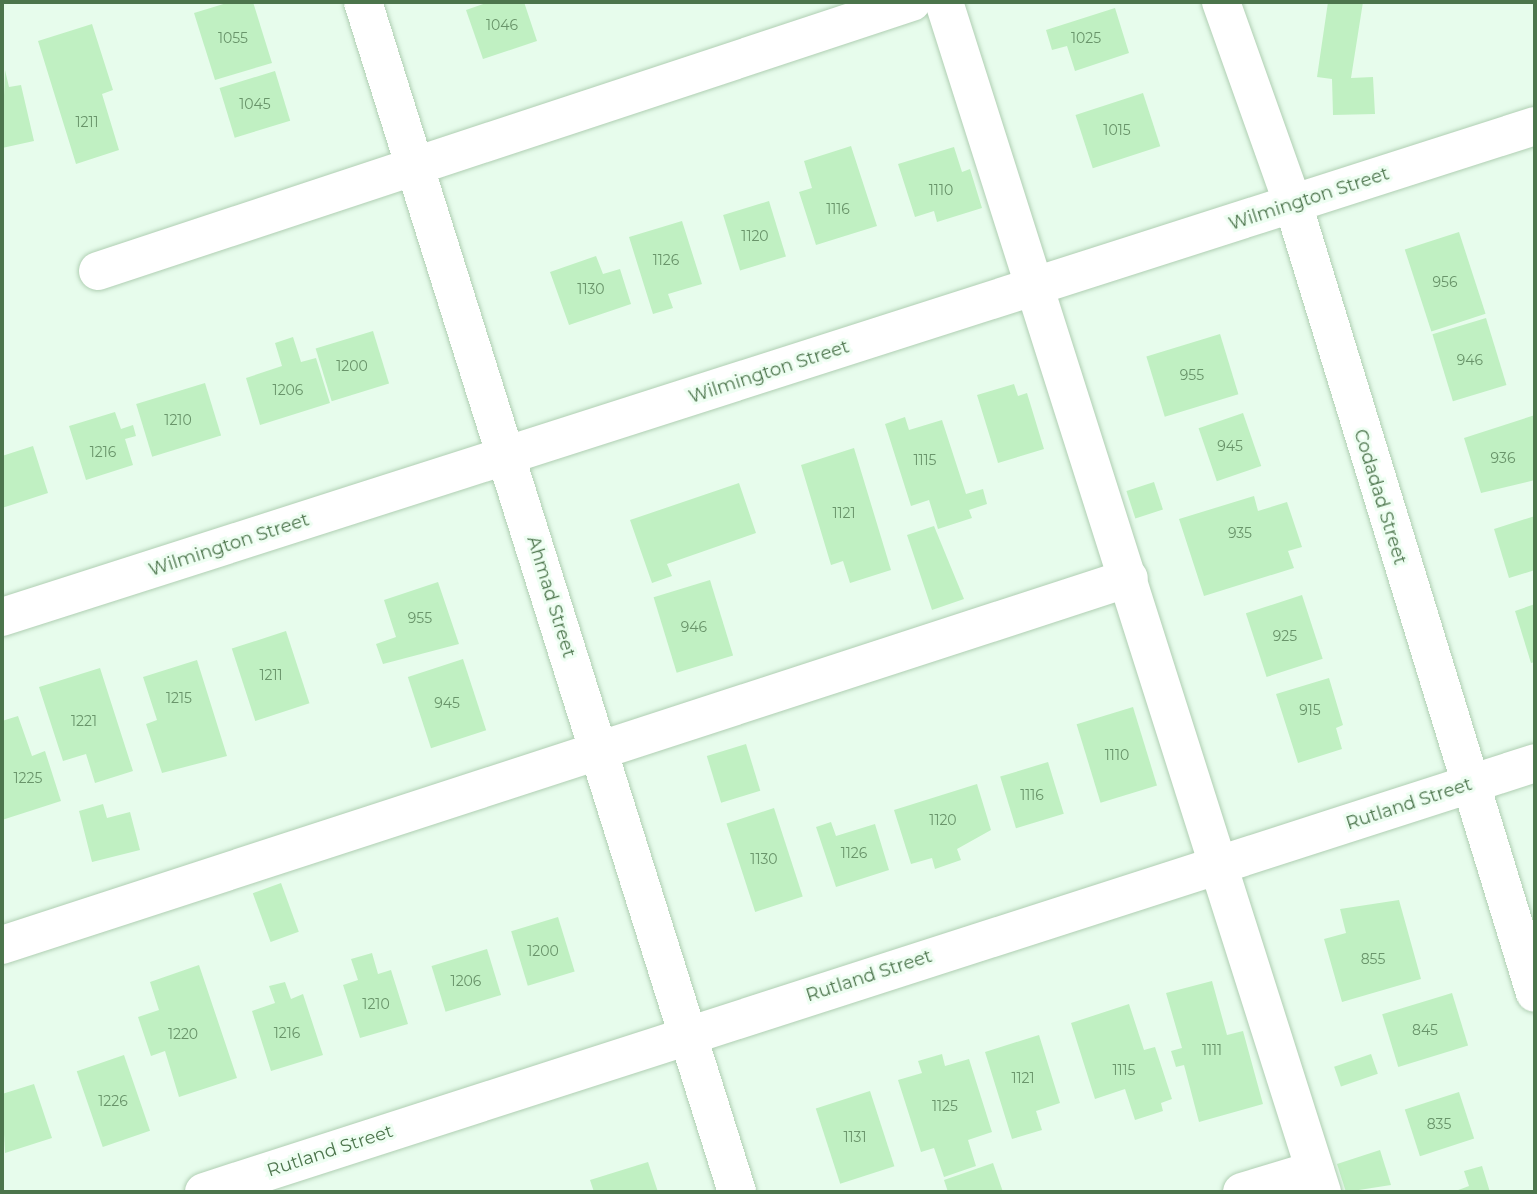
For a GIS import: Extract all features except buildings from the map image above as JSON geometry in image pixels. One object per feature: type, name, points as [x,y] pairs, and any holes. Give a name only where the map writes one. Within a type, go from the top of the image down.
[{"type":"street","name":"Ahmad Street","points":[[363,2],[510,456],[599,755],[737,1192]]},
{"type":"street","points":[[98,271],[416,162],[912,2]]},
{"type":"street","points":[[944,2],[1319,1181],[1242,1192]]},
{"type":"street","name":"Codadad Street","points":[[1221,2],[1293,204],[1466,785],[1535,993]]},
{"type":"street","name":"Wilmington Street","points":[[2,617],[1035,286],[1534,130]]},
{"type":"street","points":[[2,945],[599,755],[1129,578]]},
{"type":"street","name":"Rutland Street","points":[[204,1192],[1535,763]]}]
